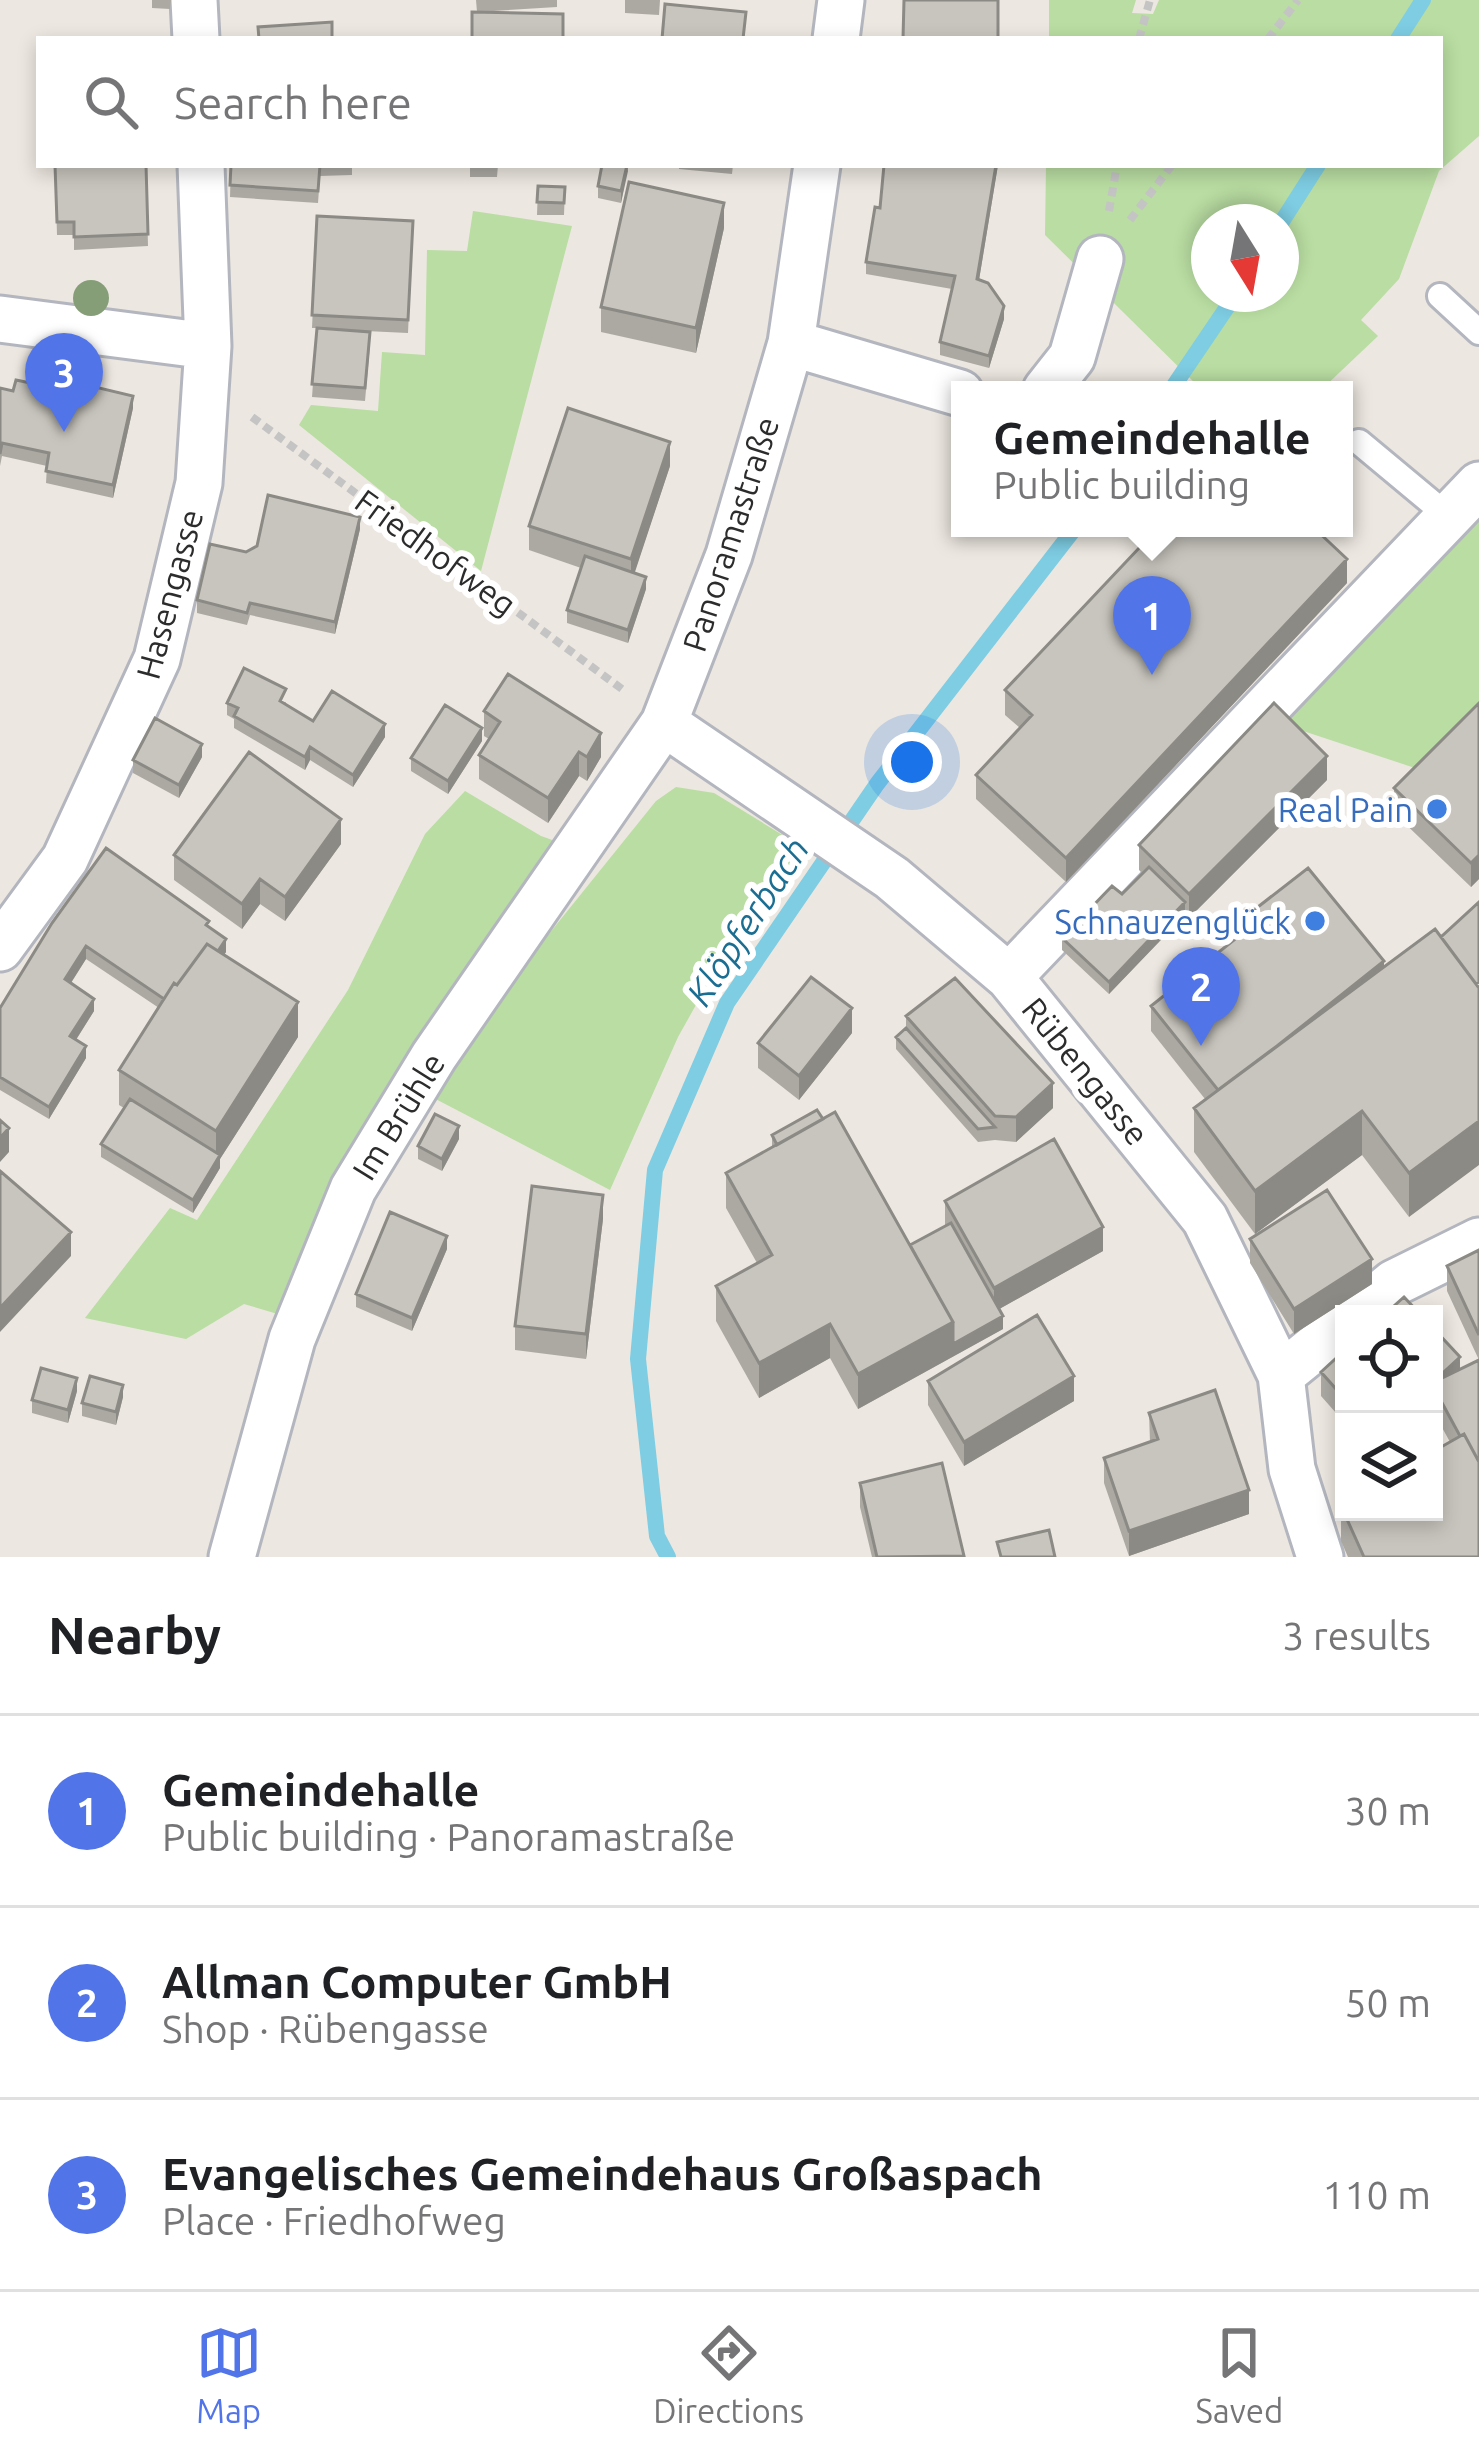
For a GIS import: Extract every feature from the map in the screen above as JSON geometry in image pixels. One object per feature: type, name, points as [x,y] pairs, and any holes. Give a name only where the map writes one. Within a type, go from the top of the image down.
[{"type":"street","points":[[194,0],[196,36]]},
{"type":"street","points":[[836,36],[841,0]]},
{"type":"street","name":"Hasengasse","points":[[0,948],[65,859],[158,659],[199,483],[207,366],[201,168]]},
{"type":"street","name":"Panoramastraße","points":[[664,723],[741,559],[791,343],[817,168]]},
{"type":"street","points":[[1053,381],[1072,357],[1100,259]]},
{"type":"street","points":[[0,319],[207,366]]},
{"type":"street","points":[[791,343],[951,390]]},
{"type":"street","points":[[1009,977],[1464,501]]},
{"type":"street","name":"Rübengasse","points":[[664,723],[892,878],[1009,977],[1205,1219],[1281,1375],[1292,1469],[1320,1557]]},
{"type":"street","name":"Im Brühle","points":[[232,1557],[292,1340],[353,1189],[434,1056],[664,723]]},
{"type":"street","points":[[1367,1305],[1394,1282],[1479,1241]]},
{"type":"street","points":[[1281,1375],[1335,1331]]},
{"type":"lane","points":[[1440,296],[1479,332]]},
{"type":"lane","points":[[1359,442],[1464,501]]},
{"type":"path","points":[[1140,36],[1150,0]]},
{"type":"path","points":[[1270,36],[1298,0]]},
{"type":"path","points":[[1100,259],[1170,168]]},
{"type":"path","name":"Friedhofweg","points":[[207,366],[664,723]]},
{"type":"green space","points":[[1049,0],[1136,0],[1132,13],[1153,14],[1159,0],[1479,0],[1479,136],[1443,168],[1443,36],[1049,36]]},
{"type":"green space","points":[[1046,168],[1442,168],[1399,279],[1361,320],[1378,336],[1330,381],[1193,381],[1045,235]]},
{"type":"green space","points":[[473,211],[572,226],[481,571],[299,425],[311,405],[378,411],[382,352],[425,355],[427,250],[467,251]]},
{"type":"green space","points":[[1479,519],[1479,712],[1415,768],[1279,723]]},
{"type":"green space","points":[[676,787],[714,793],[812,853],[711,978],[678,1037],[610,1190],[426,1094],[656,801]]},
{"type":"green space","points":[[465,791],[541,836],[569,846],[367,1119],[318,1216],[281,1315],[244,1304],[186,1339],[85,1318],[170,1208],[197,1220],[348,990],[425,834]]},
{"type":"building","points":[[904,0],[998,0],[998,36],[903,36]]},
{"type":"building","points":[[665,4],[746,12],[743,36],[662,36]]},
{"type":"building","points":[[472,12],[563,14],[563,36],[472,36]]},
{"type":"building","points":[[332,22],[332,36],[259,36],[258,27]]},
{"type":"building","points":[[55,168],[146,168],[148,234],[74,237],[74,222],[57,222]]},
{"type":"building","points":[[231,168],[320,168],[318,191],[230,185]]},
{"type":"building","points":[[601,168],[626,168],[621,191],[598,186]]},
{"type":"building","points":[[884,168],[996,168],[977,279],[988,283],[1004,306],[989,356],[940,342],[955,276],[866,262],[875,207],[880,208]]},
{"type":"building","points":[[629,182],[724,203],[696,328],[601,307]]},
{"type":"building","points":[[538,186],[565,187],[564,203],[537,202]]},
{"type":"building","points":[[317,216],[413,221],[408,320],[312,315]]},
{"type":"building","points":[[317,328],[370,332],[365,388],[312,384]]},
{"type":"building","points":[[16,380],[64,390],[66,380],[133,396],[113,485],[46,471],[49,453],[2,443],[0,454],[0,388],[13,391]]},
{"type":"building","points":[[568,408],[670,442],[631,559],[529,526]]},
{"type":"building","points":[[268,495],[360,517],[335,622],[250,603],[247,613],[197,600],[210,544],[246,552],[257,546]]},
{"type":"building","points":[[1150,537],[1324,537],[1347,559],[1066,858],[976,775],[1032,715],[1005,690]]},
{"type":"building","points":[[585,556],[646,577],[628,630],[567,610]]},
{"type":"building","points":[[244,668],[286,689],[280,701],[313,721],[332,691],[385,724],[353,775],[310,747],[305,757],[234,716],[238,708],[227,703]]},
{"type":"building","points":[[508,674],[601,733],[587,757],[579,752],[548,798],[479,755],[500,722],[484,711]]},
{"type":"building","points":[[1274,703],[1327,756],[1189,894],[1139,845]]},
{"type":"building","points":[[1479,703],[1479,855],[1471,863],[1394,788]]},
{"type":"building","points":[[445,705],[482,728],[448,781],[411,758]]},
{"type":"building","points":[[155,718],[202,744],[179,785],[133,760]]},
{"type":"building","points":[[249,752],[341,819],[285,897],[260,879],[242,904],[174,855]]},
{"type":"building","points":[[106,848],[209,921],[206,925],[226,939],[218,951],[207,944],[164,999],[86,946],[65,979],[94,999],[70,1036],[86,1046],[49,1107],[0,1077],[0,1008]]},
{"type":"building","points":[[1149,867],[1185,902],[1109,982],[1062,938],[1112,886],[1122,894]]},
{"type":"building","points":[[1308,868],[1384,961],[1218,1090],[1151,1006],[1234,940],[1227,931]]},
{"type":"building","points":[[1479,902],[1479,982],[1476,984],[1441,937]]},
{"type":"building","points":[[1435,929],[1479,988],[1479,1121],[1409,1173],[1362,1111],[1255,1191],[1194,1108]]},
{"type":"building","points":[[207,944],[298,1002],[216,1131],[119,1070],[174,983]]},
{"type":"building","points":[[811,977],[852,1008],[799,1076],[758,1043]]},
{"type":"building","points":[[955,978],[1053,1083],[1016,1117],[995,1116],[906,1016]]},
{"type":"building","points":[[906,1028],[995,1127],[978,1129],[896,1037]]},
{"type":"building","points":[[130,1099],[220,1155],[193,1200],[101,1144]]},
{"type":"building","points":[[817,1110],[823,1119],[777,1145],[772,1135]]},
{"type":"building","points":[[835,1112],[953,1322],[858,1374],[830,1324],[759,1363],[716,1286],[772,1255],[726,1173]]},
{"type":"building","points":[[435,1114],[459,1126],[442,1159],[418,1146]]},
{"type":"building","points":[[1054,1139],[1103,1227],[994,1288],[945,1201]]},
{"type":"building","points":[[0,1171],[71,1232],[0,1308]]},
{"type":"building","points":[[532,1186],[603,1195],[586,1334],[515,1326]]},
{"type":"building","points":[[1327,1190],[1372,1259],[1294,1309],[1250,1239]]},
{"type":"building","points":[[390,1212],[447,1236],[412,1318],[356,1294]]},
{"type":"building","points":[[951,1223],[1003,1316],[953,1344],[953,1322],[910,1245]]},
{"type":"building","points":[[1479,1250],[1479,1335],[1447,1266]]},
{"type":"building","points":[[1037,1315],[1074,1376],[964,1442],[928,1381]]},
{"type":"building","points":[[1443,1339],[1460,1357],[1443,1373]]},
{"type":"building","points":[[1335,1359],[1335,1388],[1321,1372]]},
{"type":"building","points":[[1479,1360],[1479,1462],[1443,1405],[1443,1378]]},
{"type":"building","points":[[41,1368],[77,1378],[68,1410],[32,1400]]},
{"type":"building","points":[[90,1376],[123,1385],[116,1412],[82,1403]]},
{"type":"building","points":[[1215,1390],[1249,1490],[1129,1531],[1104,1458],[1158,1439],[1149,1413]]},
{"type":"building","points":[[1464,1434],[1479,1462],[1479,1557],[1364,1557],[1348,1521],[1443,1521],[1443,1446]]},
{"type":"building","points":[[942,1463],[964,1556],[877,1557],[860,1483]]},
{"type":"building","points":[[1049,1530],[1055,1557],[1001,1557],[997,1542]]},
{"type":"waterway","name":"Klöpferbach","points":[[1400,36],[1423,0]]},
{"type":"waterway","name":"Klöpferbach","points":[[1293,204],[1316,168]]},
{"type":"waterway","name":"Klöpferbach","points":[[1177,381],[1224,312]]},
{"type":"waterway","name":"Klöpferbach","points":[[668,1557],[657,1536],[638,1359],[655,1170],[727,1003],[877,784],[1068,537]]},
{"type":"place","name":"Evangelisches Gemeindehaus Großaspach","points":[[64,432]]},
{"type":"place","name":"Gemeindehalle","points":[[1152,675]]},
{"type":"place","name":"Real Pain","points":[[1437,809]]},
{"type":"place","name":"Schnauzenglück","points":[[1315,921]]},
{"type":"place","name":"Allman Computer GmbH","points":[[1201,1046]]}]
